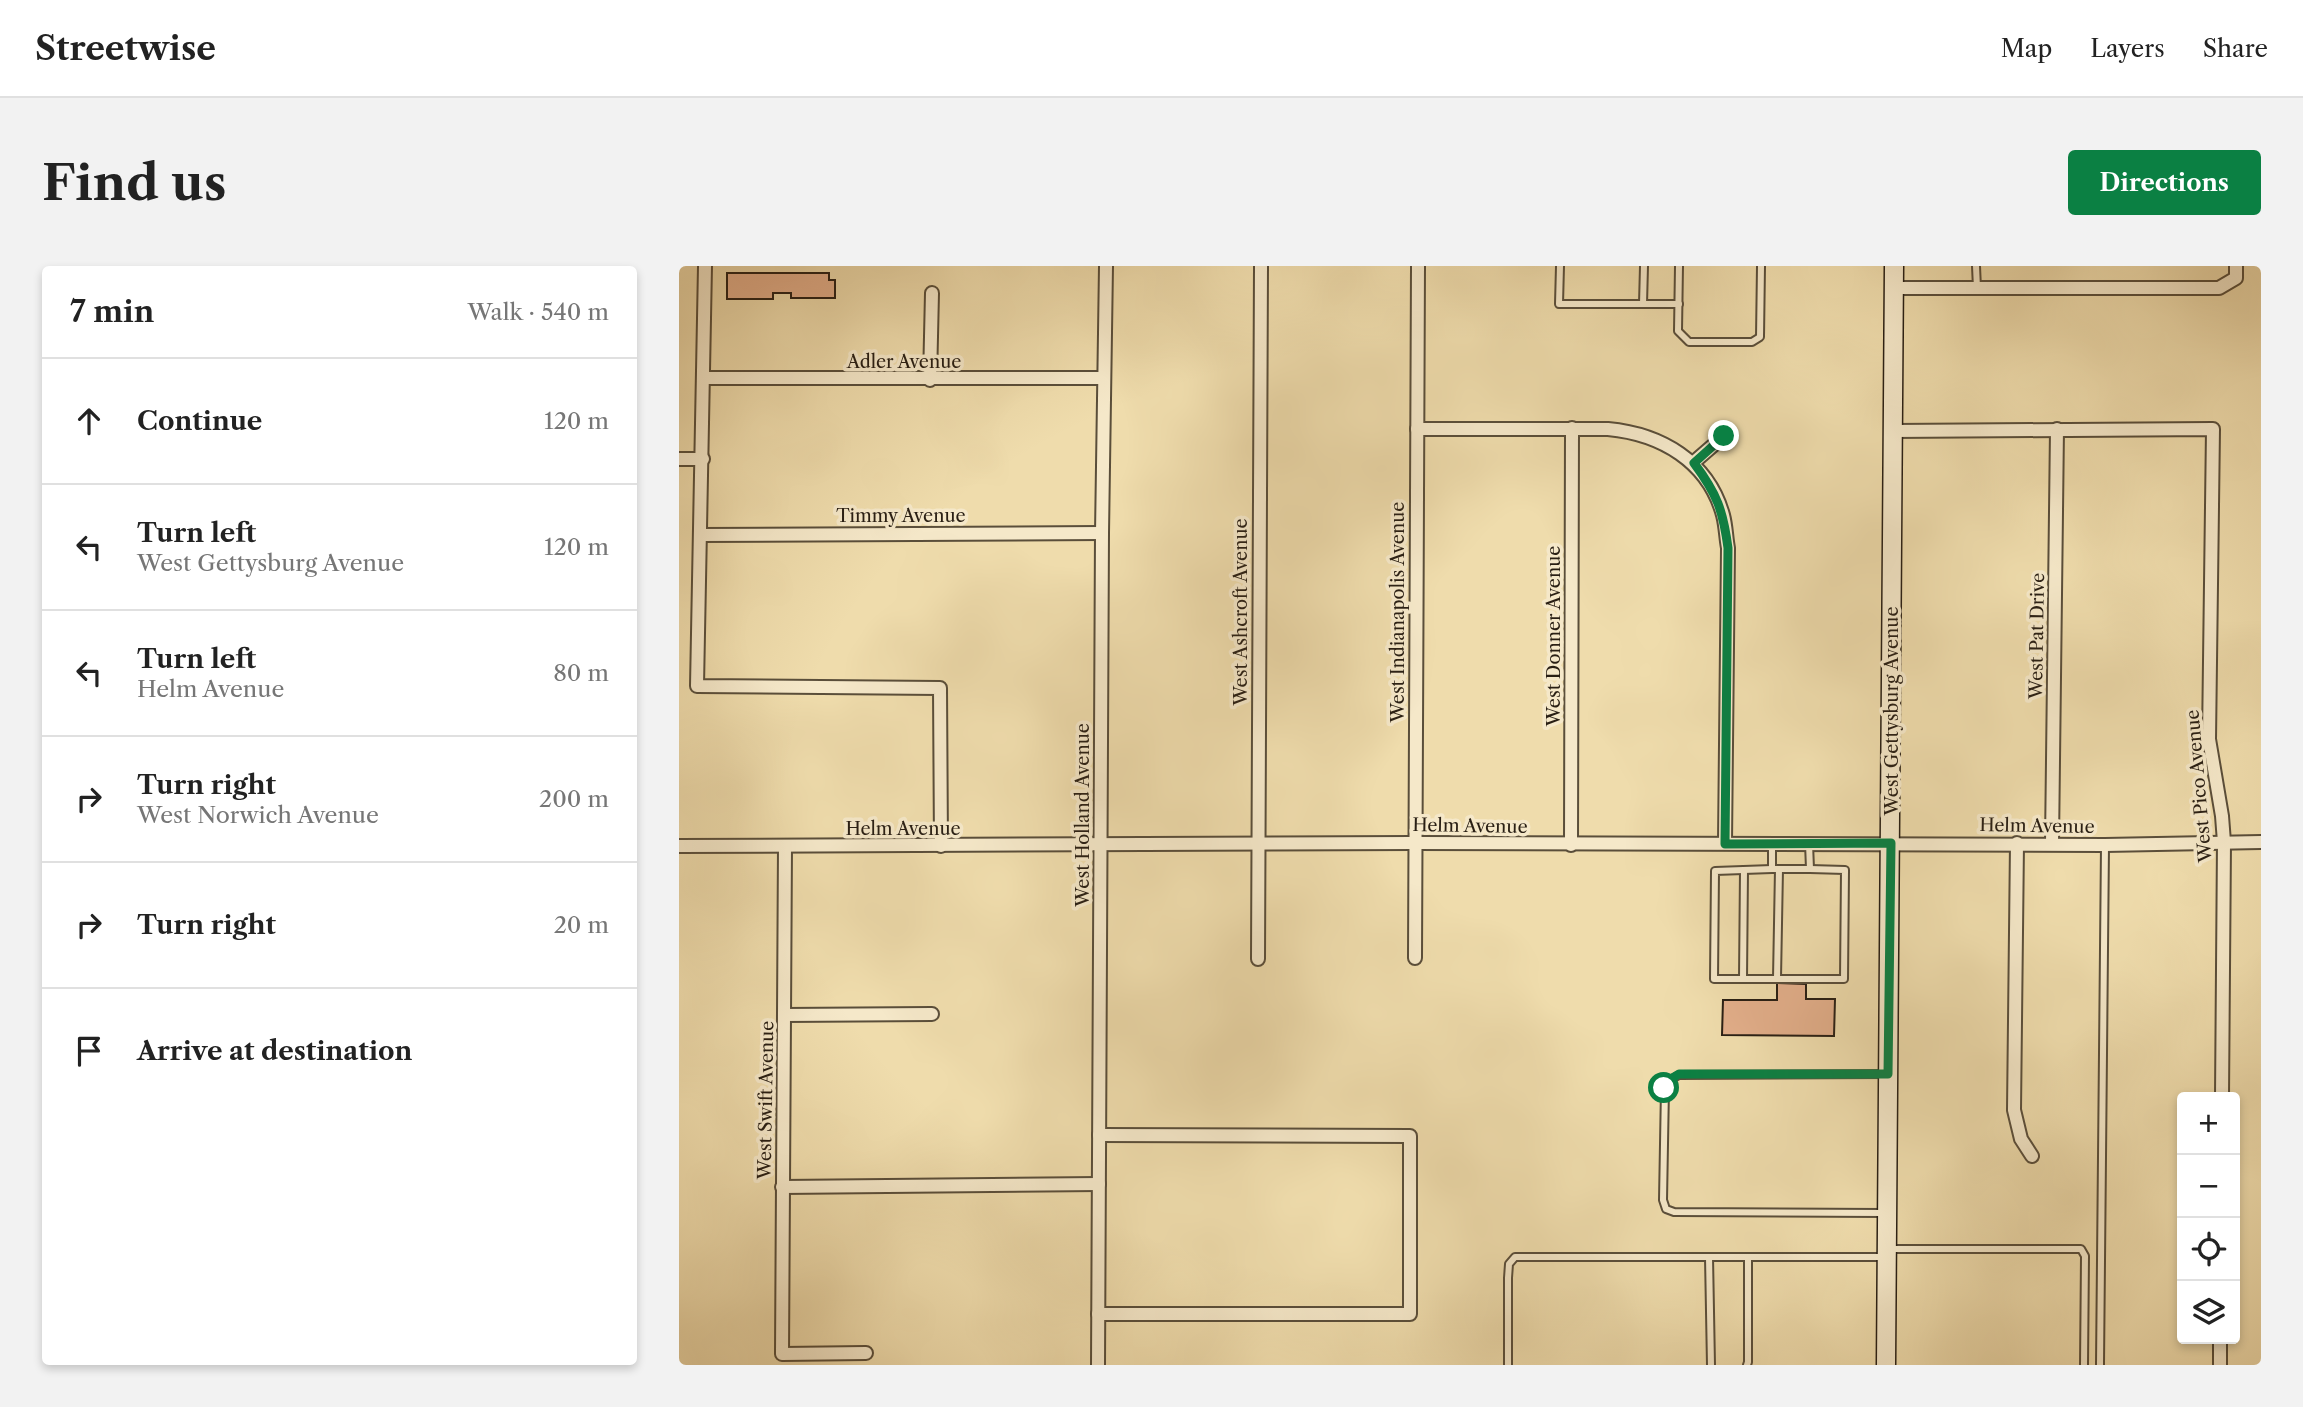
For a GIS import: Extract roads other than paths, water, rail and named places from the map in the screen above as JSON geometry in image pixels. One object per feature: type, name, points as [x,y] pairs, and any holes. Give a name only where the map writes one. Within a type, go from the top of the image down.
[{"type":"street","points":[[705,266],[697,687],[940,688],[941,846]]},
{"type":"street","name":"West Holland Avenue","points":[[1098,1365],[1101,533],[1106,266]]},
{"type":"street","name":"West Ashcroft Avenue","points":[[1258,959],[1261,266]]},
{"type":"street","name":"West Indianapolis Avenue","points":[[1415,958],[1418,266]]},
{"type":"street","name":"West Gettysburg Avenue","points":[[1886,1365],[1894,266]]},
{"type":"street","points":[[1894,288],[2219,288],[2236,278],[2236,266]]},
{"type":"street","points":[[930,380],[932,293]]},
{"type":"street","name":"Adler Avenue","points":[[704,378],[1104,378]]},
{"type":"street","name":"West Donner Avenue","points":[[1571,845],[1572,428]]},
{"type":"street","points":[[1417,429],[1629,430],[1673,447],[1694,463],[1711,485],[1723,515],[1728,548],[1725,844]]},
{"type":"street","points":[[1893,431],[2057,429]]},
{"type":"street","name":"West Pico Avenue","points":[[2057,429],[2213,429],[2209,738],[2224,842],[2222,1092]]},
{"type":"street","name":"West Pat Drive","points":[[2052,843],[2057,429]]},
{"type":"street","points":[[1694,463],[1724,436]]},
{"type":"street","points":[[679,459],[703,459]]},
{"type":"street","name":"Timmy Avenue","points":[[700,535],[1101,533]]},
{"type":"street","name":"Helm Avenue","points":[[679,846],[1414,843],[2105,845],[2261,842]]},
{"type":"street","points":[[2017,843],[2014,1110],[2021,1139],[2032,1156]]},
{"type":"street","name":"West Swift Avenue","points":[[785,846],[782,1354],[866,1353]]},
{"type":"street","points":[[784,1015],[932,1014]]},
{"type":"street","points":[[1098,1314],[1410,1314],[1409,1136],[1099,1135]]},
{"type":"street","points":[[782,1187],[1099,1184]]},
{"type":"street","points":[[2220,1344],[2220,1365]]},
{"type":"lane","points":[[1560,266],[1559,304],[1679,304]]},
{"type":"lane","points":[[1643,304],[1644,266]]},
{"type":"lane","points":[[1679,266],[1678,331],[1689,342],[1752,342],[1760,337],[1761,266]]},
{"type":"lane","points":[[1976,266],[1977,288]]},
{"type":"lane","points":[[1809,843],[1809,869]]},
{"type":"lane","points":[[1772,844],[1777,978]]},
{"type":"lane","points":[[2100,1365],[2105,845]]},
{"type":"lane","points":[[1809,869],[1845,870],[1844,979],[1714,979],[1715,871],[1809,869]]},
{"type":"lane","points":[[1743,979],[1744,870]]},
{"type":"lane","points":[[1887,1213],[1674,1212],[1667,1209],[1663,1200],[1664,1088],[1669,1080],[1679,1074],[1888,1074]]},
{"type":"lane","points":[[1508,1365],[1509,1264],[1515,1257],[1748,1257],[2081,1248],[2085,1256],[2084,1365]]},
{"type":"lane","points":[[1709,1257],[1711,1365]]},
{"type":"lane","points":[[1747,1365],[1748,1257]]}]
